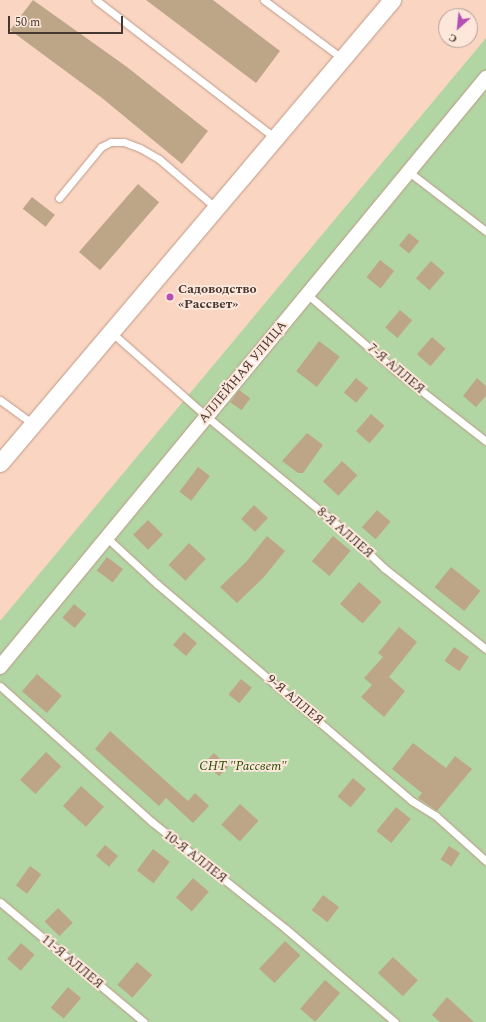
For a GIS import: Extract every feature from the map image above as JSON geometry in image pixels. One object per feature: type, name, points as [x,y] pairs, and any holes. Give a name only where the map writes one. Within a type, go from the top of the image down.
[{"type":"street","points":[[0,463],[392,0]]},
{"type":"street","name":"АЛЛЕЙНАЯ УЛИЦА","points":[[0,667],[486,78]]},
{"type":"lane","points":[[96,0],[276,138]]},
{"type":"lane","points":[[264,0],[343,59]]},
{"type":"lane","points":[[59,198],[101,147],[111,142],[124,142],[140,148],[159,160],[216,208]]},
{"type":"lane","points":[[409,172],[486,231]]},
{"type":"lane","name":"7-Я АЛЛЕЯ","points":[[308,295],[396,371],[486,441]]},
{"type":"lane","name":"8-Я АЛЛЕЯ","points":[[111,332],[206,416],[352,537],[384,568],[486,649]]},
{"type":"lane","points":[[0,400],[34,424]]},
{"type":"lane","name":"9-Я АЛЛЕЯ","points":[[106,537],[157,584],[412,801],[436,816],[486,861]]},
{"type":"lane","name":"10-Я АЛЛЕЯ","points":[[0,686],[152,822],[286,929],[395,1022]]},
{"type":"lane","name":"11-Я АЛЛЕЯ","points":[[0,902],[144,1022]]},
{"type":"green space","name":"СНТ \"Рассвет\"","points":[[486,38],[486,1022],[0,1022],[0,621]]},
{"type":"building","points":[[33,0],[127,67],[208,131],[182,164],[102,98],[10,30]]},
{"type":"building","points":[[146,0],[213,0],[280,51],[256,83]]},
{"type":"building","points":[[138,184],[159,202],[100,270],[79,252]]},
{"type":"building","points":[[32,197],[55,215],[46,227],[23,209]]},
{"type":"building","points":[[409,233],[419,241],[409,254],[399,245]]},
{"type":"building","points":[[380,260],[394,271],[381,288],[366,277]]},
{"type":"building","points":[[431,261],[445,273],[429,290],[416,278]]},
{"type":"building","points":[[400,310],[412,320],[397,338],[385,328]]},
{"type":"building","points":[[432,337],[446,349],[430,366],[417,354]]},
{"type":"building","points":[[319,341],[340,357],[317,387],[296,371]]},
{"type":"building","points":[[356,378],[368,388],[356,403],[344,393]]},
{"type":"building","points":[[477,378],[486,386],[486,396],[476,407],[463,396]]},
{"type":"building","points":[[239,390],[250,398],[242,410],[230,402]]},
{"type":"building","points":[[371,414],[385,426],[369,443],[356,431]]},
{"type":"building","points":[[307,433],[323,445],[303,473],[298,473],[282,461]]},
{"type":"building","points":[[342,461],[357,475],[338,496],[323,481]]},
{"type":"building","points":[[198,467],[210,476],[191,501],[179,492]]},
{"type":"building","points":[[254,505],[268,518],[255,532],[241,519]]},
{"type":"building","points":[[377,510],[391,522],[375,539],[362,527]]},
{"type":"building","points":[[148,520],[163,535],[148,550],[133,535]]},
{"type":"building","points":[[267,536],[285,551],[264,577],[237,603],[220,587],[246,562]]},
{"type":"building","points":[[333,536],[351,551],[329,576],[312,561]]},
{"type":"building","points":[[189,543],[206,559],[185,581],[169,565]]},
{"type":"building","points":[[107,557],[123,569],[113,583],[97,571]]},
{"type":"building","points":[[451,567],[481,591],[464,611],[435,587]]},
{"type":"building","points":[[359,582],[382,602],[363,624],[340,604]]},
{"type":"building","points":[[74,604],[86,614],[75,628],[62,618]]},
{"type":"building","points":[[399,627],[417,642],[389,677],[405,691],[384,717],[361,697],[372,685],[364,678],[383,657],[378,653]]},
{"type":"building","points":[[184,632],[197,643],[186,656],[173,645]]},
{"type":"building","points":[[454,647],[469,657],[459,671],[444,661]]},
{"type":"building","points":[[37,674],[62,696],[47,713],[22,691]]},
{"type":"building","points":[[241,679],[252,688],[239,703],[228,695]]},
{"type":"building","points":[[110,731],[188,801],[195,793],[209,806],[193,823],[166,798],[159,806],[95,749]]},
{"type":"building","points":[[413,743],[446,768],[455,756],[472,769],[437,811],[418,798],[422,793],[392,769]]},
{"type":"building","points":[[46,752],[61,766],[35,794],[20,780]]},
{"type":"building","points":[[214,753],[228,767],[219,776],[205,762]]},
{"type":"building","points":[[353,778],[366,789],[351,807],[338,796]]},
{"type":"building","points":[[81,786],[104,807],[86,827],[63,806]]},
{"type":"building","points":[[240,804],[259,821],[240,842],[221,825]]},
{"type":"building","points":[[396,807],[411,819],[391,843],[376,831]]},
{"type":"building","points":[[105,845],[118,856],[109,867],[96,856]]},
{"type":"building","points":[[449,846],[460,853],[452,866],[441,860]]},
{"type":"building","points":[[153,849],[170,862],[154,883],[137,871]]},
{"type":"building","points":[[30,866],[41,874],[27,894],[16,885]]},
{"type":"building","points":[[193,878],[209,892],[192,911],[176,898]]},
{"type":"building","points":[[323,895],[339,907],[328,922],[312,910]]},
{"type":"building","points":[[58,908],[73,923],[59,936],[45,921]]},
{"type":"building","points":[[285,941],[300,955],[274,983],[259,969]]},
{"type":"building","points":[[21,943],[35,955],[21,971],[7,959]]},
{"type":"building","points":[[393,957],[418,980],[403,996],[378,973]]},
{"type":"building","points":[[137,962],[152,975],[132,998],[117,985]]},
{"type":"building","points":[[325,980],[340,993],[315,1022],[300,1009]]},
{"type":"building","points":[[68,987],[81,998],[64,1019],[51,1008]]},
{"type":"building","points":[[447,997],[474,1022],[440,1022],[432,1015]]},
{"type":"place","name":"Садоводство «Рассвет»","points":[[170,297]]}]
